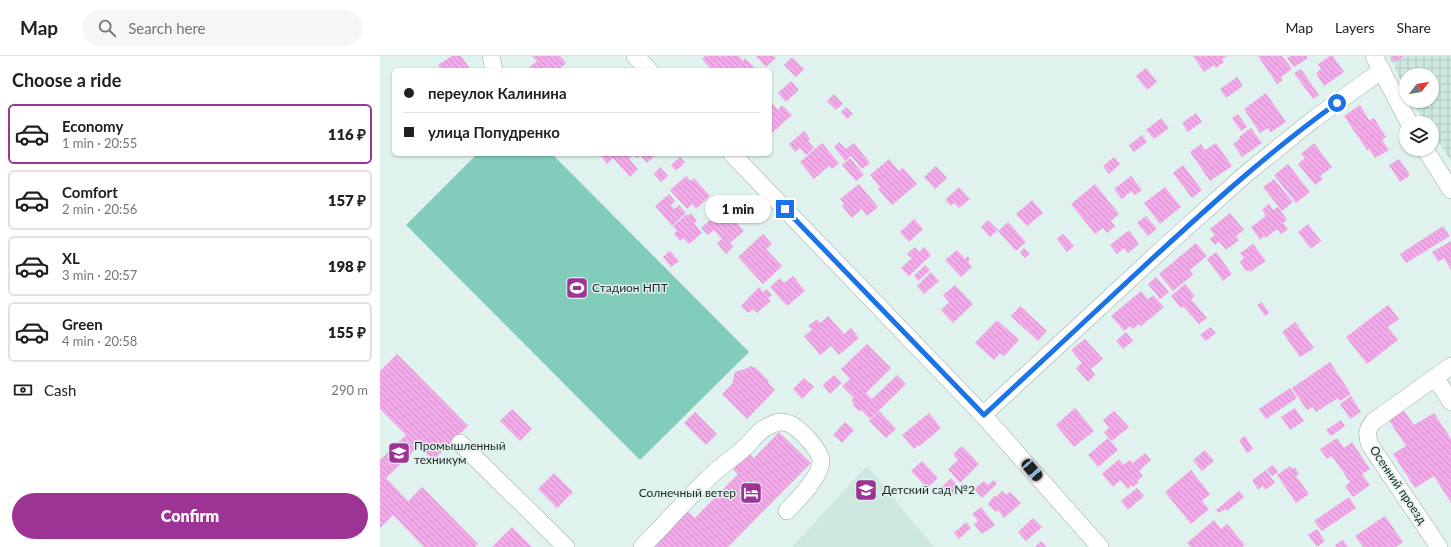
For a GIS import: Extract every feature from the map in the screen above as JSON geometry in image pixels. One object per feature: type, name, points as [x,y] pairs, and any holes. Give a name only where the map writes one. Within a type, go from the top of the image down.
[{"type":"street","points":[[491,56],[494,68]]},
{"type":"street","points":[[635,56],[647,68]]},
{"type":"street","points":[[984,415],[1247,173],[1314,119],[1378,63],[1405,116]]},
{"type":"street","points":[[734,156],[984,415],[1100,547]]},
{"type":"street","points":[[1429,156],[1451,190]]},
{"type":"street","name":"Осенний проезд","points":[[1439,547],[1370,445],[1367,436],[1368,428],[1374,421],[1451,366]]},
{"type":"street","points":[[1435,377],[1451,402]]},
{"type":"street","points":[[642,547],[716,471],[743,449],[767,426],[777,422],[786,422],[793,425],[816,448],[820,454],[821,463],[813,481],[803,494],[786,511]]},
{"type":"street","points":[[460,443],[566,547]]},
{"type":"shaded area","points":[[1388,56],[1451,56],[1451,161],[1439,143],[1439,116],[1421,116],[1416,108],[1439,108],[1439,68],[1399,68],[1399,77]]},
{"type":"shaded area","name":"Детский сад №2","points":[[867,466],[934,547],[792,547]]},
{"type":"green space","name":"Стадион НПТ","points":[[475,156],[554,156],[749,352],[640,460],[406,225]]},
{"type":"building","points":[[452,56],[461,56],[470,68],[440,68],[438,65]]},
{"type":"building","points":[[532,56],[560,56],[566,63],[560,68],[528,68],[537,61]]},
{"type":"building","points":[[705,56],[739,56],[743,61],[745,58],[755,68],[710,68],[702,59]]},
{"type":"building","points":[[756,56],[774,56],[776,58],[766,67]]},
{"type":"building","points":[[1193,56],[1227,56],[1222,59],[1224,62],[1216,68],[1214,65],[1204,72]]},
{"type":"building","points":[[1258,56],[1282,56],[1292,69],[1281,77],[1283,80],[1277,84]]},
{"type":"building","points":[[1290,56],[1306,56],[1308,58],[1294,67],[1287,58]]},
{"type":"building","points":[[1330,56],[1333,56],[1344,72],[1324,86],[1316,73],[1321,69],[1318,64]]},
{"type":"building","points":[[1391,56],[1404,56],[1395,62]]},
{"type":"building","points":[[792,57],[804,69],[796,77],[784,65]]},
{"type":"building","points":[[1146,68],[1157,82],[1147,90],[1136,76]]},
{"type":"building","points":[[1301,69],[1319,95],[1313,99],[1294,73]]},
{"type":"building","points":[[1237,77],[1243,86],[1226,98],[1220,89]]},
{"type":"building","points":[[791,81],[799,90],[786,102],[778,93]]},
{"type":"building","points":[[1266,93],[1286,122],[1271,132],[1268,128],[1260,133],[1244,109]]},
{"type":"building","points":[[834,94],[843,104],[836,110],[827,101]]},
{"type":"building","points":[[772,103],[778,110],[782,105],[792,115],[773,132]]},
{"type":"building","points":[[1360,105],[1369,120],[1374,118],[1386,137],[1382,140],[1389,150],[1375,158],[1369,149],[1367,150],[1344,116]]},
{"type":"building","points":[[846,107],[853,114],[847,119],[841,112]]},
{"type":"building","points":[[1196,113],[1202,122],[1188,132],[1182,123]]},
{"type":"building","points":[[1238,114],[1247,127],[1241,131],[1232,118]]},
{"type":"building","points":[[1161,118],[1169,128],[1154,139],[1146,130]]},
{"type":"building","points":[[1251,128],[1262,143],[1242,157],[1233,144],[1240,139],[1239,137]]},
{"type":"building","points":[[804,131],[810,139],[808,141],[814,148],[806,155],[800,148],[795,152],[789,144]]},
{"type":"building","points":[[1142,135],[1147,142],[1134,152],[1129,145]]},
{"type":"building","points":[[839,142],[846,149],[854,143],[870,163],[862,169],[851,156],[845,161],[834,147]]},
{"type":"building","points":[[822,143],[839,163],[832,169],[829,166],[814,179],[800,162]]},
{"type":"building","points":[[1216,143],[1232,166],[1210,181],[1190,152],[1201,144],[1205,150]]},
{"type":"building","points":[[1314,143],[1332,167],[1320,176],[1323,179],[1315,185],[1298,164],[1305,158],[1301,154]]},
{"type":"building","points":[[601,156],[630,156],[629,159],[638,169],[630,177],[613,158],[607,164]]},
{"type":"building","points":[[641,156],[655,156],[647,163]]},
{"type":"building","points":[[680,157],[685,162],[676,171],[671,165]]},
{"type":"building","points":[[1114,157],[1120,164],[1109,174],[1103,166]]},
{"type":"building","points":[[850,158],[864,175],[856,181],[842,165]]},
{"type":"building","points":[[889,159],[899,171],[903,168],[917,184],[892,205],[878,189],[880,187],[870,175]]},
{"type":"building","points":[[1399,159],[1410,175],[1400,182],[1389,165]]},
{"type":"building","points":[[1288,164],[1310,192],[1296,203],[1274,175]]},
{"type":"building","points":[[1183,165],[1202,190],[1192,198],[1173,173]]},
{"type":"building","points":[[936,166],[947,178],[935,189],[924,177]]},
{"type":"building","points":[[660,167],[668,176],[661,182],[654,174]]},
{"type":"building","points":[[686,176],[691,181],[694,178],[710,196],[696,209],[692,204],[687,209],[670,190]]},
{"type":"building","points":[[1131,176],[1142,190],[1135,195],[1131,191],[1122,199],[1114,189]]},
{"type":"building","points":[[1274,179],[1293,202],[1282,211],[1263,187]]},
{"type":"building","points":[[859,184],[878,207],[867,216],[862,209],[852,218],[842,206],[844,204],[840,199]]},
{"type":"building","points":[[1095,184],[1119,214],[1111,221],[1115,226],[1107,233],[1103,228],[1095,234],[1071,204]]},
{"type":"building","points":[[959,187],[970,199],[959,208],[954,203],[951,206],[945,200]]},
{"type":"building","points":[[1165,187],[1181,207],[1160,224],[1144,203]]},
{"type":"building","points":[[669,194],[675,201],[671,205],[674,209],[679,205],[686,213],[672,226],[655,206]]},
{"type":"building","points":[[1032,200],[1043,213],[1027,226],[1016,214]]},
{"type":"building","points":[[1269,204],[1273,210],[1278,207],[1287,220],[1283,223],[1288,229],[1281,234],[1277,229],[1266,238],[1264,236],[1260,240],[1251,227],[1266,216],[1262,210]]},
{"type":"building","points":[[727,212],[744,231],[730,243],[733,247],[726,254],[717,243],[722,239],[714,230],[708,235],[701,228],[718,213],[722,217]]},
{"type":"building","points":[[691,213],[697,221],[694,223],[702,233],[689,244],[683,238],[680,241],[674,234],[677,231],[673,226],[687,214],[688,216]]},
{"type":"building","points":[[1230,213],[1244,230],[1236,236],[1239,240],[1226,250],[1219,241],[1215,245],[1210,239],[1215,235],[1210,229]]},
{"type":"building","points":[[1146,216],[1157,229],[1148,236],[1137,223]]},
{"type":"building","points":[[914,219],[923,229],[909,242],[900,232]]},
{"type":"building","points":[[988,220],[998,230],[990,237],[981,227]]},
{"type":"building","points":[[1008,222],[1026,242],[1016,251],[998,231]]},
{"type":"building","points":[[1308,224],[1321,241],[1311,249],[1298,232]]},
{"type":"building","points":[[1443,226],[1450,236],[1406,263],[1400,254]]},
{"type":"building","points":[[1129,230],[1139,244],[1128,253],[1124,248],[1117,254],[1110,245]]},
{"type":"building","points":[[763,234],[772,244],[766,249],[782,266],[763,284],[738,257]]},
{"type":"building","points":[[1063,234],[1074,246],[1067,252],[1057,239]]},
{"type":"building","points":[[1451,241],[1451,270],[1444,258],[1438,262],[1432,252]]},
{"type":"building","points":[[1196,243],[1207,256],[1190,270],[1193,275],[1173,291],[1159,274]]},
{"type":"building","points":[[1253,244],[1266,261],[1250,272],[1249,270],[1246,271],[1240,262],[1244,258],[1240,253]]},
{"type":"building","points":[[915,247],[919,252],[924,247],[931,255],[909,276],[901,268],[912,258],[907,254]]},
{"type":"building","points":[[1024,248],[1030,254],[1025,258],[1020,252]]},
{"type":"building","points":[[957,250],[965,259],[968,256],[970,259],[968,262],[972,267],[961,277],[945,260]]},
{"type":"building","points":[[670,251],[679,261],[671,267],[663,257]]},
{"type":"building","points":[[1216,252],[1232,274],[1223,281],[1207,259]]},
{"type":"building","points":[[925,265],[930,270],[918,281],[914,276]]},
{"type":"building","points":[[931,272],[939,281],[924,294],[917,286]]},
{"type":"building","points":[[793,276],[805,291],[787,306],[770,287],[780,278],[784,283]]},
{"type":"building","points":[[1156,277],[1169,292],[1160,299],[1148,284]]},
{"type":"building","points":[[1185,284],[1195,296],[1191,299],[1207,318],[1199,324],[1183,306],[1181,308],[1171,296]]},
{"type":"building","points":[[955,285],[973,304],[953,323],[941,310],[949,302],[943,295]]},
{"type":"building","points":[[759,287],[763,292],[767,289],[772,295],[768,298],[771,301],[757,313],[753,309],[748,313],[741,306]]},
{"type":"building","points":[[1141,291],[1148,299],[1153,295],[1164,307],[1141,326],[1139,324],[1133,329],[1130,326],[1124,331],[1111,316]]},
{"type":"building","points":[[1262,302],[1269,313],[1265,316],[1257,305]]},
{"type":"building","points":[[1388,305],[1399,319],[1388,327],[1398,340],[1367,364],[1346,337]]},
{"type":"building","points":[[1020,306],[1047,331],[1038,341],[1011,316]]},
{"type":"building","points":[[828,316],[844,334],[851,328],[859,338],[839,355],[831,346],[820,355],[804,336],[812,330],[808,326],[817,319],[820,323]]},
{"type":"building","points":[[997,320],[1019,340],[1004,356],[1000,353],[994,360],[975,343]]},
{"type":"building","points":[[1295,322],[1314,348],[1300,357],[1282,332]]},
{"type":"building","points":[[1210,327],[1216,333],[1206,341],[1200,335]]},
{"type":"building","points":[[1126,332],[1133,341],[1123,349],[1116,341]]},
{"type":"building","points":[[1085,339],[1103,359],[1091,369],[1095,375],[1088,382],[1076,368],[1082,363],[1071,350]]},
{"type":"building","points":[[867,344],[891,368],[866,393],[872,399],[897,375],[906,384],[870,419],[861,410],[859,411],[853,405],[854,404],[851,400],[854,398],[842,386],[850,379],[841,369]]},
{"type":"building","name":"Промышленный техникум","points":[[397,354],[468,426],[433,460],[419,446],[386,478],[408,501],[422,487],[478,544],[475,547],[424,547],[393,515],[380,528],[380,460],[406,435],[380,409],[380,371]]},
{"type":"building","points":[[1330,362],[1351,394],[1340,401],[1338,398],[1316,412],[1313,407],[1307,410],[1292,388]]},
{"type":"building","points":[[750,366],[755,367],[769,381],[768,383],[775,390],[747,419],[722,394],[732,384],[735,372]]},
{"type":"building","points":[[834,375],[842,383],[830,394],[823,385]]},
{"type":"building","points":[[804,378],[814,387],[802,399],[793,389]]},
{"type":"building","points":[[1290,388],[1297,398],[1266,419],[1259,409]]},
{"type":"building","points":[[1351,396],[1361,412],[1350,419],[1340,404]]},
{"type":"building","points":[[1075,408],[1094,431],[1074,447],[1056,425]]},
{"type":"building","points":[[1295,408],[1304,421],[1290,430],[1281,417]]},
{"type":"building","points":[[512,409],[532,429],[520,441],[500,421]]},
{"type":"building","points":[[1403,409],[1414,425],[1434,413],[1451,439],[1451,503],[1434,476],[1415,488],[1393,454],[1406,446],[1388,419]]},
{"type":"building","points":[[879,411],[896,429],[886,438],[869,421]]},
{"type":"building","points":[[1114,411],[1129,427],[1112,441],[1104,432],[1109,428],[1103,420]]},
{"type":"building","points":[[695,412],[717,434],[706,445],[684,423]]},
{"type":"building","points":[[929,413],[941,428],[920,446],[918,445],[914,449],[902,435]]},
{"type":"building","points":[[1341,420],[1345,426],[1331,436],[1326,430]]},
{"type":"building","points":[[845,422],[854,430],[842,443],[833,435]]},
{"type":"building","name":"Солнечный ветер","points":[[779,432],[811,463],[728,547],[652,547],[687,511],[695,518],[738,474],[733,469],[749,453],[754,458]]},
{"type":"building","points":[[1245,436],[1253,449],[1247,453],[1239,440]]},
{"type":"building","points":[[1108,438],[1118,450],[1098,467],[1088,455]]},
{"type":"building","points":[[1337,438],[1344,448],[1352,442],[1370,469],[1362,474],[1370,485],[1353,497],[1345,486],[1350,482],[1332,456],[1327,459],[1320,449]]},
{"type":"building","points":[[962,446],[979,464],[960,483],[948,469],[958,460],[953,454]]},
{"type":"building","points":[[1205,450],[1214,461],[1202,471],[1193,460]]},
{"type":"building","points":[[1145,453],[1151,460],[1139,471],[1143,476],[1133,487],[1131,485],[1128,489],[1120,480],[1113,487],[1102,474],[1119,459],[1123,465],[1130,460],[1133,463]]},
{"type":"building","points":[[922,461],[938,478],[927,488],[911,471]]},
{"type":"building","points":[[1273,465],[1278,472],[1272,476],[1267,469]]},
{"type":"building","points":[[1290,466],[1292,469],[1295,467],[1299,474],[1296,476],[1309,494],[1296,503],[1277,475]]},
{"type":"building","points":[[1191,470],[1210,494],[1202,501],[1209,509],[1191,524],[1165,492]]},
{"type":"building","points":[[1266,470],[1275,483],[1265,490],[1263,486],[1258,490],[1252,480]]},
{"type":"building","points":[[554,473],[573,492],[557,508],[538,489]]},
{"type":"building","points":[[951,478],[959,487],[949,497],[941,488]]},
{"type":"building","points":[[994,480],[997,484],[982,498],[974,489],[984,481],[988,485]]},
{"type":"building","points":[[1137,488],[1144,496],[1128,510],[1121,501]]},
{"type":"building","points":[[1002,491],[1006,495],[1010,492],[1021,503],[1004,518],[998,510],[996,512],[988,504],[994,496],[996,497]]},
{"type":"building","points":[[1239,491],[1244,497],[1227,511],[1225,509],[1219,513],[1216,510]]},
{"type":"building","points":[[1349,497],[1356,508],[1322,531],[1314,521]]},
{"type":"building","points":[[981,507],[995,525],[982,534],[974,524],[978,521],[972,514]]},
{"type":"building","points":[[1385,516],[1403,542],[1396,547],[1363,547],[1355,536]]},
{"type":"building","points":[[1033,518],[1042,527],[1026,541],[1018,532]]},
{"type":"building","points":[[1214,520],[1221,529],[1227,524],[1245,545],[1242,547],[1191,547],[1187,543]]},
{"type":"building","points":[[966,522],[971,528],[959,539],[954,533]]},
{"type":"building","points":[[512,527],[532,547],[492,547]]},
{"type":"building","points":[[1317,529],[1325,541],[1317,547],[1308,535]]},
{"type":"building","points":[[1343,540],[1348,547],[1336,547],[1335,545]]},
{"type":"building","points":[[1041,541],[1047,547],[1035,547]]},
{"type":"place","name":"Стадион НПТ","points":[[577,288]]},
{"type":"place","name":"Промышленный техникум","points":[[399,453]]},
{"type":"place","name":"Детский сад №2","points":[[866,490]]},
{"type":"place","name":"Солнечный ветер","points":[[751,493]]},
{"type":"route","points":[[785,209],[984,415],[1170,242],[1247,173],[1314,119],[1337,103]]}]
